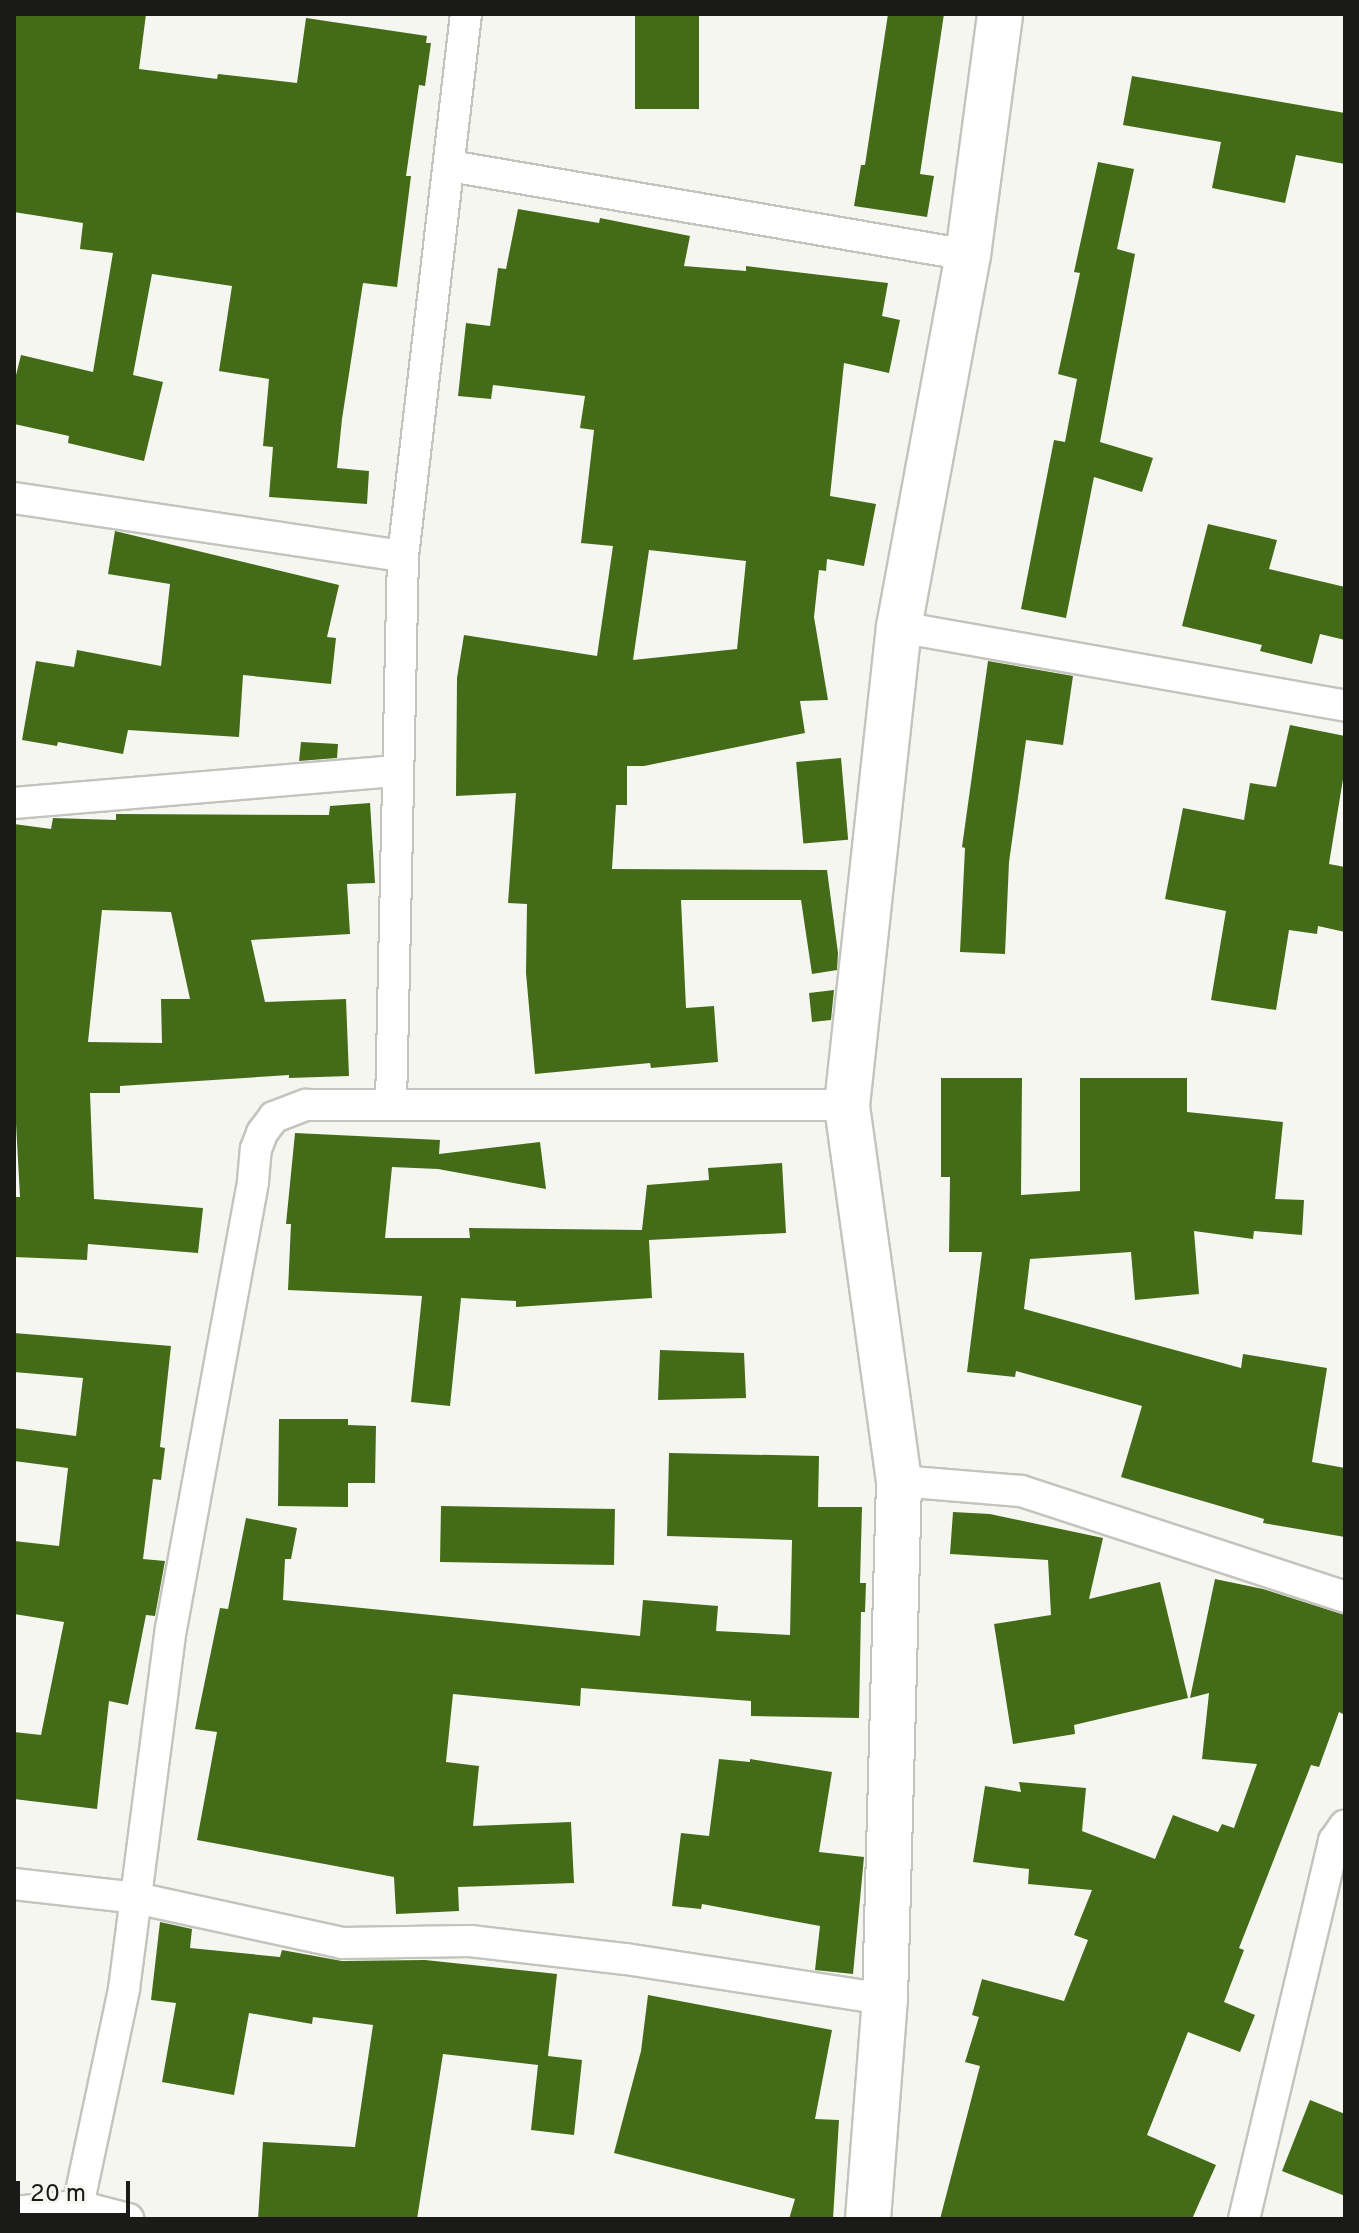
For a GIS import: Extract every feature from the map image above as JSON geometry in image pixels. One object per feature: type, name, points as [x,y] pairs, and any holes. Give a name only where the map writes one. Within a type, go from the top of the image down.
[{"type":"street","points":[[391,1105],[403,556],[466,14]]},
{"type":"street","points":[[868,2219],[885,1999],[899,1481],[847,1105],[899,627],[968,255],[1000,14]]},
{"type":"street","points":[[450,166],[968,255]]},
{"type":"street","points":[[14,498],[403,556]]},
{"type":"street","points":[[899,627],[1345,706]]},
{"type":"street","points":[[14,803],[397,771]]},
{"type":"street","points":[[78,2206],[124,1989],[171,1629],[253,1181],[256,1149],[274,1117],[306,1105],[847,1105]]},
{"type":"street","points":[[899,1481],[1021,1491],[1345,1597]]},
{"type":"street","points":[[1244,2219],[1334,1841],[1345,1825]]},
{"type":"street","points":[[14,1884],[136,1898],[342,1943],[486,1943],[626,1959],[885,1999]]},
{"type":"street","points":[[14,2212],[78,2206],[128,2219]]},
{"type":"building","points":[[14,14],[146,14],[139,69],[217,79],[218,74],[297,83],[306,18],[427,36],[426,43],[431,43],[425,86],[419,85],[406,176],[411,176],[397,287],[363,283],[342,419],[337,468],[369,471],[367,504],[269,497],[273,447],[263,446],[269,379],[219,371],[232,286],[152,274],[133,375],[163,382],[144,461],[68,443],[69,436],[14,424],[14,383],[21,355],[93,372],[113,253],[80,249],[83,223],[14,212]]},
{"type":"building","points":[[635,14],[699,14],[699,109],[635,109]]},
{"type":"building","points":[[888,14],[944,14],[920,174],[934,176],[927,217],[854,206],[861,165],[865,165]]},
{"type":"building","points":[[1132,76],[1345,113],[1345,164],[1296,155],[1285,203],[1212,188],[1221,142],[1123,125]]},
{"type":"building","points":[[1098,162],[1134,169],[1117,249],[1135,254],[1100,442],[1153,458],[1142,492],[1094,477],[1066,618],[1021,609],[1054,440],[1065,442],[1077,379],[1058,374],[1080,273],[1074,272]]},
{"type":"building","points":[[518,209],[599,223],[600,218],[690,236],[684,266],[746,271],[746,266],[888,283],[882,316],[900,320],[889,373],[844,363],[830,496],[876,504],[864,566],[827,559],[826,571],[819,570],[814,617],[828,700],[800,701],[805,733],[644,766],[627,766],[627,805],[616,805],[612,869],[827,870],[838,953],[837,970],[812,974],[801,900],[681,900],[686,1008],[714,1006],[718,1062],[651,1068],[650,1063],[535,1074],[526,973],[527,904],[508,903],[516,793],[456,796],[457,678],[464,635],[597,656],[613,546],[581,543],[594,430],[580,428],[585,396],[493,385],[491,399],[458,396],[466,323],[490,326],[498,268],[506,269]],"holes":[[[649,550],[746,561],[737,649],[633,660]]]},
{"type":"building","points":[[1208,524],[1277,540],[1269,569],[1345,587],[1345,640],[1320,634],[1312,664],[1260,651],[1262,645],[1182,626]]},
{"type":"building","points":[[115,531],[339,585],[327,637],[336,638],[331,684],[243,675],[239,737],[128,730],[123,754],[58,742],[57,746],[22,740],[36,661],[74,667],[77,650],[161,666],[170,584],[108,574]]},
{"type":"building","points":[[988,661],[1073,676],[1063,745],[1026,740],[1009,862],[1005,954],[960,952],[965,848],[962,847]]},
{"type":"building","points":[[1290,725],[1345,736],[1345,767],[1329,864],[1345,867],[1345,932],[1318,926],[1317,934],[1289,930],[1276,1010],[1211,1000],[1226,911],[1165,899],[1183,808],[1244,820],[1250,783],[1276,787]]},
{"type":"building","points":[[301,742],[338,744],[337,758],[299,761]]},
{"type":"building","points":[[841,758],[848,840],[803,844],[796,762]]},
{"type":"building","points":[[370,803],[375,883],[347,884],[350,934],[251,940],[265,1002],[346,999],[349,1076],[289,1078],[289,1075],[120,1086],[120,1093],[90,1093],[94,1199],[203,1208],[198,1253],[88,1244],[87,1260],[14,1257],[14,1197],[20,1197],[14,1087],[14,824],[51,829],[53,818],[116,820],[116,814],[329,815],[330,806]],"holes":[[[102,910],[171,912],[190,999],[161,999],[162,1043],[88,1042]]]},
{"type":"building","points":[[834,990],[831,1020],[812,1022],[809,993]]},
{"type":"building","points":[[941,1078],[1022,1078],[1021,1195],[1080,1191],[1080,1078],[1187,1078],[1187,1112],[1283,1122],[1275,1199],[1304,1200],[1302,1235],[1254,1231],[1253,1239],[1194,1231],[1199,1294],[1135,1300],[1131,1252],[1030,1259],[1024,1309],[1241,1368],[1243,1354],[1327,1368],[1312,1462],[1345,1468],[1345,1537],[1263,1523],[1264,1519],[1121,1477],[1142,1406],[1016,1371],[1015,1377],[967,1372],[982,1252],[949,1252],[950,1177],[941,1177]]},
{"type":"building","points":[[295,1133],[440,1140],[439,1154],[540,1142],[546,1189],[438,1169],[392,1167],[385,1238],[470,1238],[469,1228],[642,1230],[647,1185],[709,1180],[708,1168],[782,1163],[786,1233],[649,1240],[652,1298],[516,1307],[516,1301],[461,1298],[450,1406],[411,1402],[422,1296],[288,1290],[291,1224],[286,1224]]},
{"type":"building","points":[[14,1333],[171,1346],[160,1447],[165,1448],[161,1480],[153,1479],[143,1559],[165,1561],[155,1616],[146,1615],[128,1705],[109,1701],[97,1809],[14,1799],[14,1732],[41,1735],[64,1622],[14,1614],[14,1541],[59,1546],[68,1468],[14,1461],[14,1428],[76,1436],[83,1378],[14,1372]]},
{"type":"building","points":[[660,1350],[744,1353],[746,1398],[658,1400]]},
{"type":"building","points":[[279,1419],[348,1419],[348,1425],[376,1426],[375,1483],[348,1483],[348,1507],[278,1506]]},
{"type":"building","points":[[669,1453],[819,1456],[818,1507],[862,1507],[860,1583],[866,1583],[865,1612],[861,1612],[859,1718],[751,1716],[751,1701],[581,1688],[580,1706],[453,1694],[446,1762],[479,1766],[473,1826],[571,1822],[574,1883],[458,1887],[459,1911],[396,1914],[394,1877],[197,1840],[217,1732],[195,1729],[220,1608],[228,1609],[246,1518],[297,1528],[291,1559],[285,1559],[283,1600],[640,1636],[643,1600],[718,1606],[716,1631],[790,1635],[792,1540],[667,1536]]},
{"type":"building","points":[[441,1506],[615,1509],[614,1565],[440,1562]]},
{"type":"building","points":[[953,1512],[990,1514],[1103,1538],[1089,1599],[1160,1582],[1188,1698],[1074,1725],[1075,1734],[1013,1744],[994,1624],[1051,1615],[1048,1560],[950,1554]]},
{"type":"building","points":[[1215,1579],[1263,1589],[1345,1615],[1345,1715],[1339,1712],[1319,1767],[1311,1765],[1239,1948],[1244,1950],[1224,2002],[1255,2015],[1240,2052],[1188,2032],[1147,2135],[1216,2165],[1192,2219],[940,2219],[980,2066],[965,2062],[979,2017],[972,2015],[982,1979],[1064,2001],[1088,1940],[1074,1935],[1092,1890],[1028,1884],[1029,1869],[973,1862],[985,1786],[1021,1792],[1019,1782],[1086,1788],[1082,1831],[1155,1859],[1173,1815],[1218,1832],[1222,1824],[1234,1828],[1257,1764],[1202,1759],[1209,1693],[1190,1698]]},
{"type":"building","points":[[719,1759],[750,1762],[750,1759],[832,1772],[819,1852],[864,1857],[853,1974],[815,1970],[820,1926],[702,1904],[701,1909],[672,1906],[681,1833],[709,1836]]},
{"type":"building","points":[[160,1922],[192,1929],[190,1948],[280,1957],[282,1950],[342,1961],[425,1960],[557,1974],[548,2056],[582,2060],[574,2135],[531,2130],[538,2065],[443,2054],[417,2219],[258,2219],[263,2142],[355,2147],[373,2025],[313,2017],[312,2024],[249,2013],[234,2095],[162,2082],[176,2003],[151,2000]]},
{"type":"building","points":[[648,1995],[832,2030],[815,2119],[839,2120],[833,2219],[789,2219],[795,2199],[614,2153],[641,2051]]},
{"type":"building","points":[[1310,2100],[1345,2114],[1345,2196],[1282,2171]]}]
